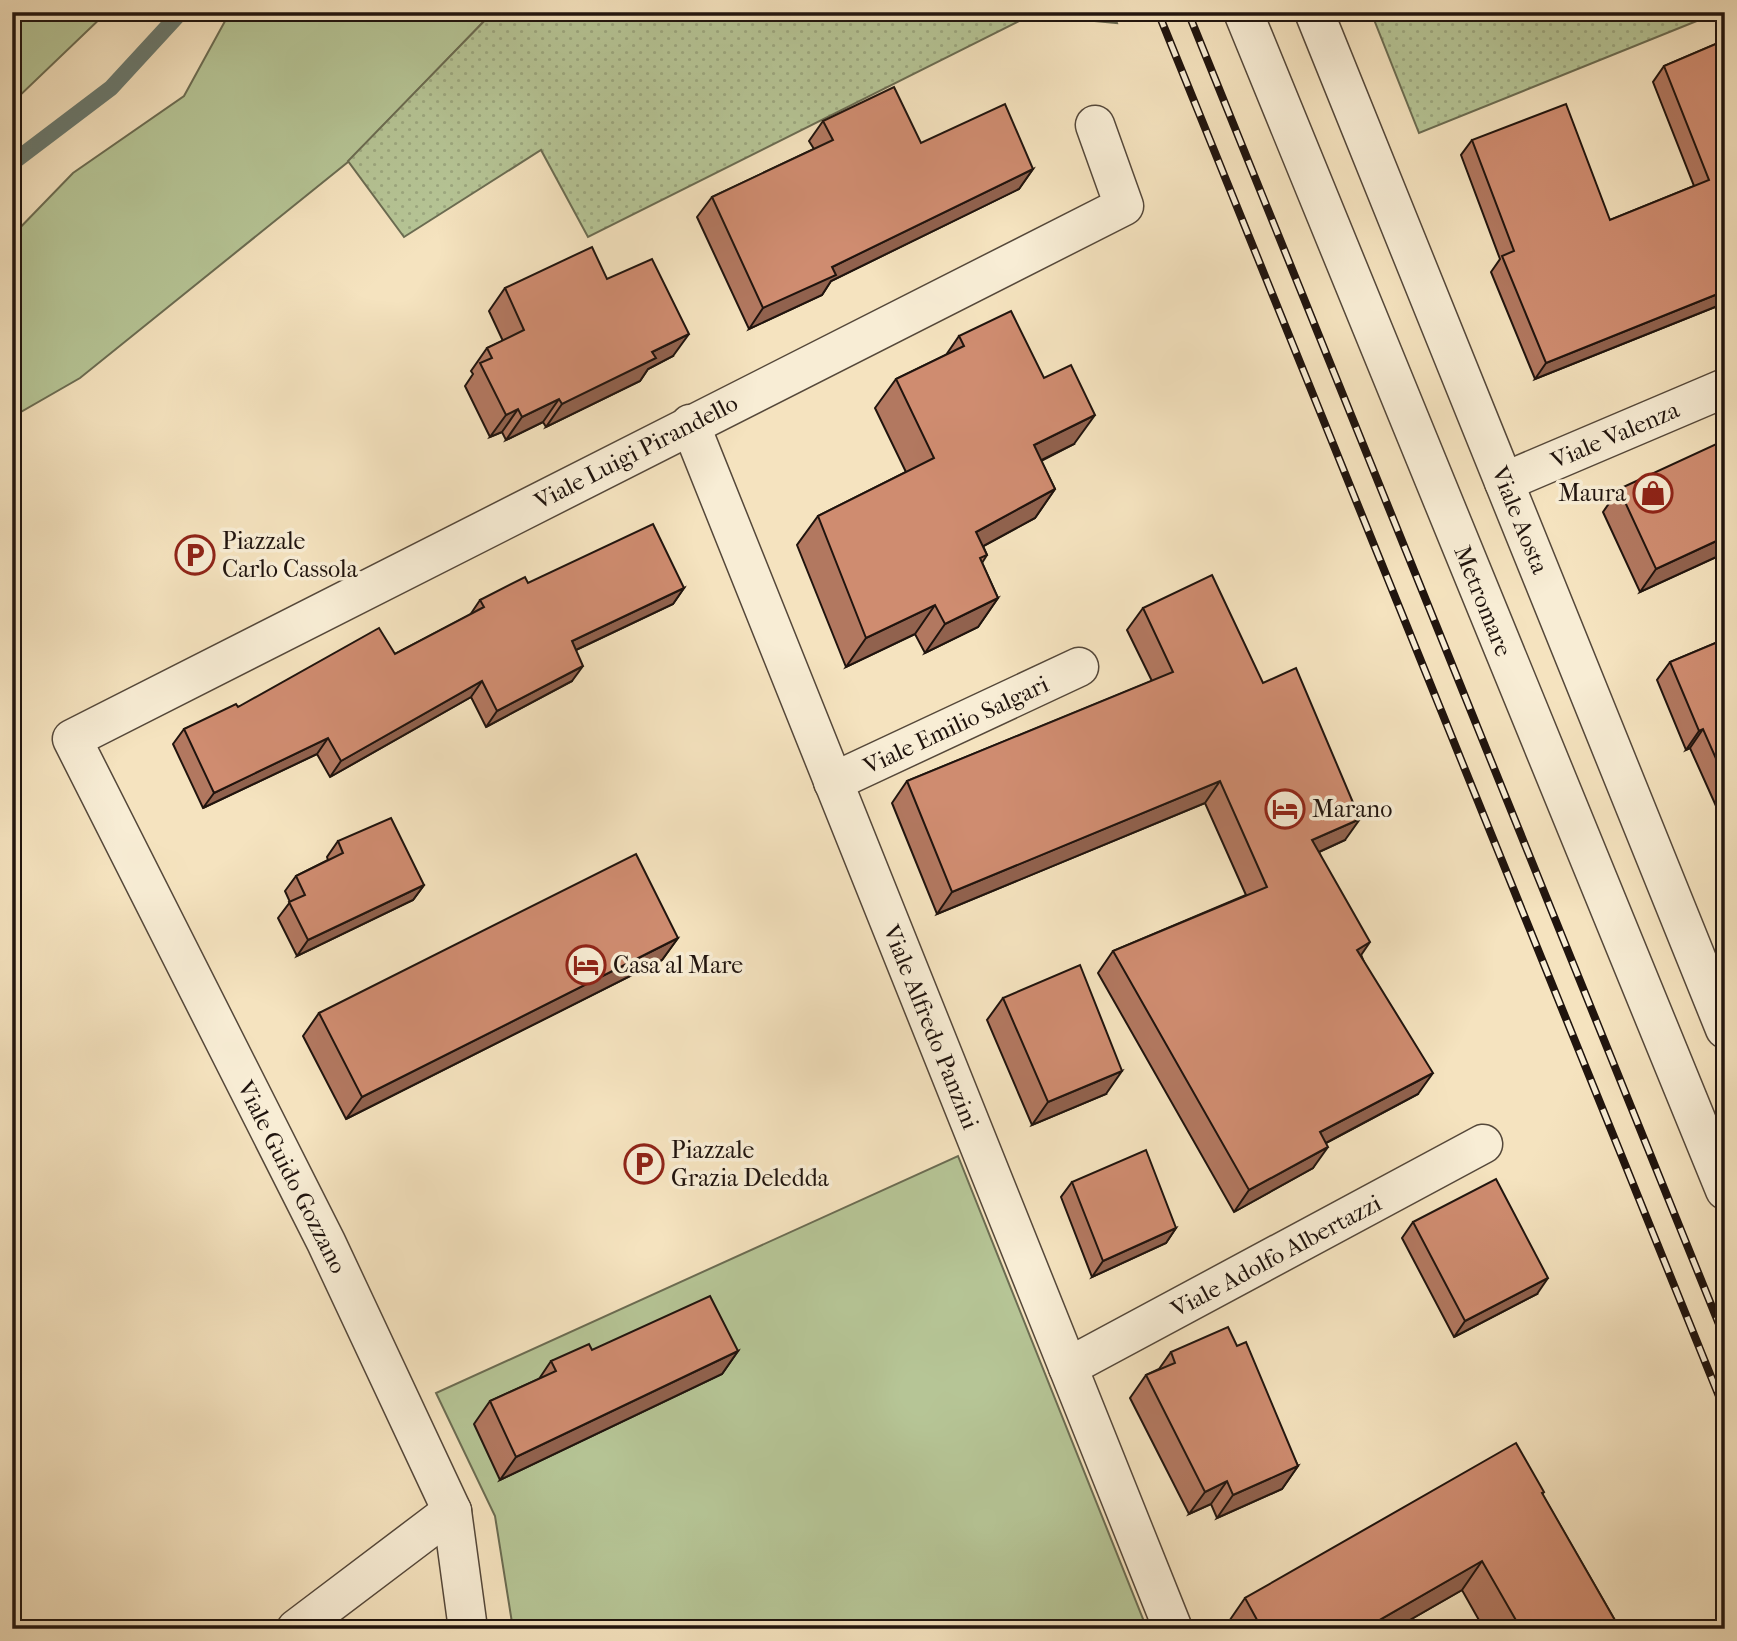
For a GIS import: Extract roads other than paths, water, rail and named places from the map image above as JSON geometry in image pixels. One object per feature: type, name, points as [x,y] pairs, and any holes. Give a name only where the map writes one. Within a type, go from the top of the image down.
[{"type":"street","name":"Metromare","points":[[1242,12],[1725,1190]]},
{"type":"street","name":"Viale Aosta","points":[[1314,12],[1725,1029]]},
{"type":"street","name":"Viale Luigi Pirandello","points":[[72,739],[1124,206],[1094,125]]},
{"type":"street","name":"Viale Valenza","points":[[1504,482],[1725,388]]},
{"type":"street","name":"Viale Alfredo Panzini","points":[[690,424],[1173,1629]]},
{"type":"street","name":"Viale Emilio Salgari","points":[[833,782],[1079,667]]},
{"type":"street","name":"Viale Guido Gozzano","points":[[72,739],[326,1242],[452,1511],[468,1629]]},
{"type":"street","name":"Viale Adolfo Albertazzi","points":[[1068,1367],[1483,1144]]},
{"type":"street","points":[[296,1629],[452,1511]]},
{"type":"waterway","name":"Marano","points":[[12,163],[111,88],[181,12]]},
{"type":"railway","points":[[1158,12],[1725,1411]]},
{"type":"railway","points":[[1188,12],[1725,1339]]},
{"type":"place","name":"Maura","points":[[1653,493]]},
{"type":"place","name":"Piazzale Carlo Cassola","points":[[195,555]]},
{"type":"place","name":"Marano","points":[[1285,809]]},
{"type":"place","name":"Casa al Mare","points":[[586,965]]},
{"type":"place","name":"Piazzale Grazia Deledda","points":[[644,1164]]}]
